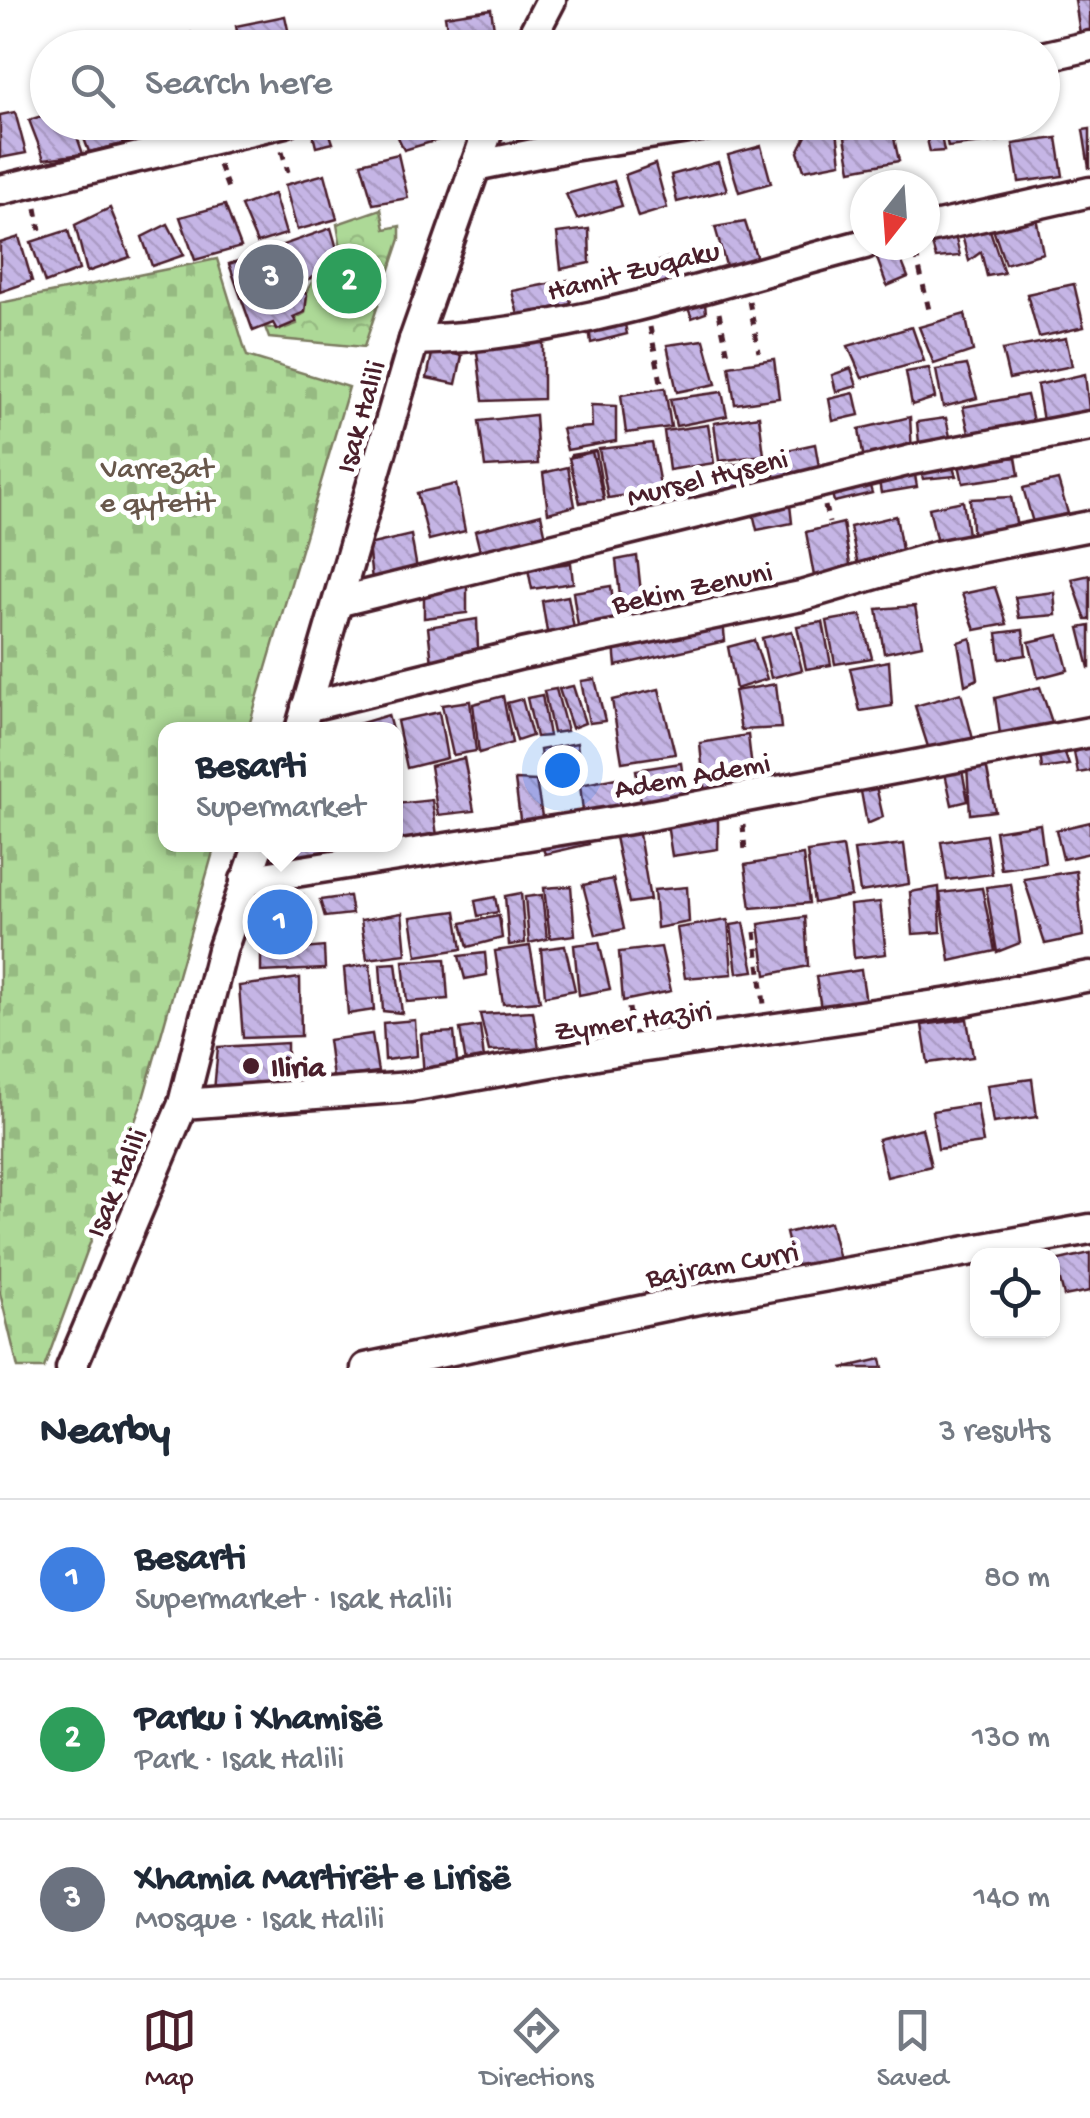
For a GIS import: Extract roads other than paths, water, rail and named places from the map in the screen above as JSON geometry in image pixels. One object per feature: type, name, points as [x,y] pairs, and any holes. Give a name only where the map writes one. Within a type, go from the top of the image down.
[{"type":"street","points":[[535,30],[551,0]]},
{"type":"street","points":[[1060,53],[1090,46]]},
{"type":"street","points":[[0,190],[210,140]]},
{"type":"street","name":"Isak Halili","points":[[303,718],[341,601],[414,340],[484,140]]},
{"type":"street","points":[[475,166],[624,140]]},
{"type":"street","points":[[940,226],[1090,192]]},
{"type":"street","name":"Hamit Zuqaku","points":[[414,340],[479,336],[586,318],[850,248]]},
{"type":"street","name":"Mursel Hyseni","points":[[341,601],[911,460],[1090,426]]},
{"type":"street","name":"Bekim Zenuni","points":[[303,718],[522,654],[802,596],[937,556],[1090,526]]},
{"type":"street","name":"Adem Ademi","points":[[245,880],[630,819],[1090,732]]},
{"type":"street","name":"Isak Halili","points":[[70,1368],[183,1104],[222,950],[256,852]]},
{"type":"street","name":"Zymer Haziri","points":[[183,1104],[410,1087],[596,1054],[768,1032],[1090,976]]},
{"type":"street","name":"Bajram Curri","points":[[366,1368],[688,1301],[1090,1228]]},
{"type":"place","name":"Xhamia Martirët e Lirisë","points":[[271,277]]},
{"type":"place","name":"Parku i Xhamisë","points":[[349,281]]},
{"type":"place","name":"Besarti","points":[[280,922]]},
{"type":"place","name":"Iliria","points":[[251,1066]]},
{"type":"park label","name":"Varrezat e qytetit","points":[[157,484]]}]
